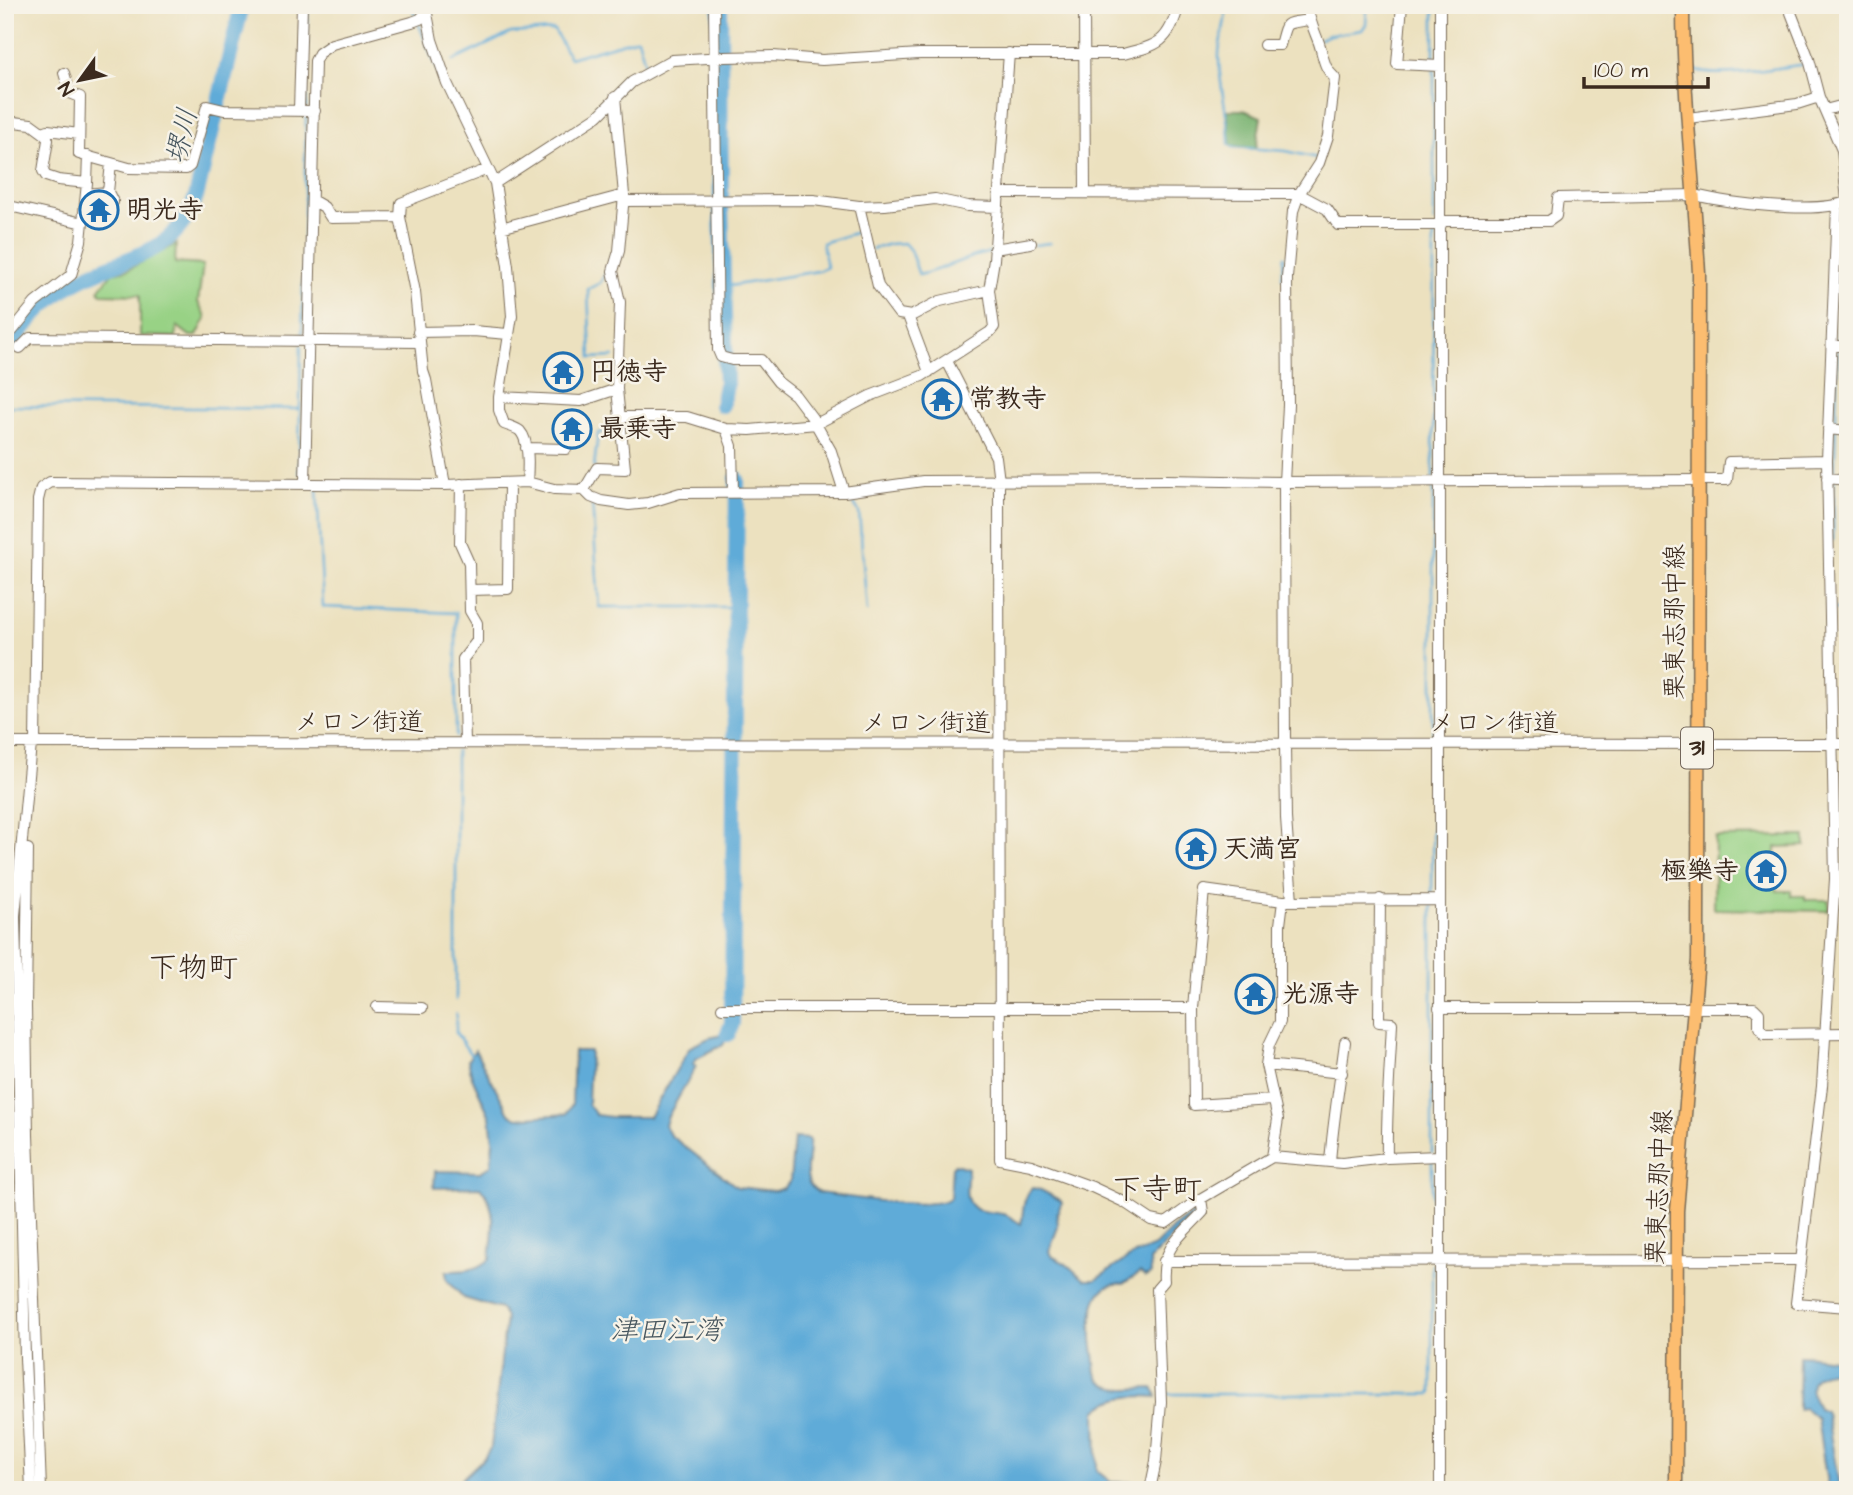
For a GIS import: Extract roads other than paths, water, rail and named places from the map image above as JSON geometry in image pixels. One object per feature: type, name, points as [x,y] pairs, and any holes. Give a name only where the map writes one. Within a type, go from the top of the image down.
[{"type":"main road","name":"栗東志那中線","points":[[1676,1490],[1676,1262],[1679,1177],[1698,959],[1699,273],[1684,72],[1683,5]]},
{"type":"street","points":[[302,5],[312,200],[305,483]]},
{"type":"street","points":[[714,5],[718,57],[720,201],[718,350],[721,357],[732,360],[761,360],[778,382],[795,395],[831,451],[844,492]]},
{"type":"street","points":[[1084,5],[1085,193]]},
{"type":"street","points":[[495,183],[598,116],[632,82],[672,60],[773,56],[822,60],[920,54],[1122,54],[1157,43],[1168,34],[1179,5]]},
{"type":"street","points":[[1272,1157],[1278,1119],[1266,1065],[1269,1045],[1280,1022],[1280,925],[1288,901],[1284,482],[1288,405],[1287,278],[1293,211],[1299,194],[1319,163],[1328,136],[1335,78],[1325,69],[1319,43],[1309,20],[1307,5]]},
{"type":"street","points":[[1402,5],[1397,64],[1437,66]]},
{"type":"street","points":[[1440,5],[1437,66],[1434,743],[1434,900],[1439,1008],[1434,1260],[1440,1490]]},
{"type":"street","points":[[1788,5],[1809,59],[1819,97],[1842,149],[1844,203],[1826,460],[1835,879],[1817,1138],[1796,1303],[1848,1307]]},
{"type":"street","points":[[306,110],[315,61],[319,53],[332,44],[420,19],[426,8]]},
{"type":"street","points":[[426,8],[432,40],[444,73],[495,183],[512,316],[499,397],[500,417],[504,425],[519,430],[526,448],[527,482]]},
{"type":"street","points":[[1264,45],[1280,45],[1287,23],[1309,20]]},
{"type":"street","points":[[621,418],[687,417],[726,429],[750,430],[816,424],[896,384],[911,381],[929,372],[994,327],[989,290],[1009,53]]},
{"type":"street","points":[[64,73],[70,93],[80,97],[79,154],[129,168],[186,169],[190,166],[206,106],[224,110],[306,110]]},
{"type":"street","points":[[41,1490],[28,1149],[26,1007],[37,500],[41,488],[50,482],[445,485],[527,482],[566,490],[584,490],[597,468],[625,469],[617,389],[620,302],[613,271],[619,251],[624,198],[615,97]]},
{"type":"street","points":[[1688,118],[1797,104],[1819,97]]},
{"type":"street","points":[[1825,110],[1848,104]]},
{"type":"street","points":[[5,121],[31,124],[43,132],[48,141],[43,170],[46,176],[111,197],[111,163]]},
{"type":"street","points":[[43,132],[48,130],[79,134]]},
{"type":"street","points":[[5,340],[34,303],[71,275],[81,241],[88,156]]},
{"type":"street","points":[[445,485],[419,337],[401,204],[488,169]]},
{"type":"street","points":[[999,193],[1299,194],[1326,209],[1338,225],[1549,220],[1556,216],[1558,198],[1695,195],[1772,205],[1844,203]]},
{"type":"street","points":[[501,228],[624,198],[813,200],[859,205],[935,199],[968,206],[998,207]]},
{"type":"street","points":[[312,200],[324,207],[331,218],[401,218]]},
{"type":"street","points":[[5,205],[83,223]]},
{"type":"street","points":[[859,205],[878,286],[900,314],[908,316],[940,301],[989,290]]},
{"type":"street","points":[[994,249],[1031,243]]},
{"type":"street","points":[[908,316],[929,372]]},
{"type":"street","points":[[20,348],[30,338],[309,342],[419,337],[472,331],[508,334]]},
{"type":"street","points":[[1832,345],[1848,346]]},
{"type":"street","points":[[947,361],[996,457],[999,481],[1000,1159],[1031,1165],[1092,1186],[1159,1223],[1166,1223],[1272,1157],[1330,1162],[1434,1156]]},
{"type":"street","points":[[499,397],[581,401],[617,389]]},
{"type":"street","points":[[726,429],[732,446],[736,492]]},
{"type":"street","points":[[1828,429],[1848,431]]},
{"type":"street","points":[[526,448],[566,449]]},
{"type":"street","points":[[584,490],[591,498],[629,505],[648,503],[680,493],[844,492],[923,481],[1727,480],[1728,462],[1826,460]]},
{"type":"street","points":[[1827,478],[1848,480]]},
{"type":"street","points":[[470,590],[508,589],[509,483]]},
{"type":"street","points":[[461,484],[460,543],[469,562],[470,611],[477,623],[477,640],[463,659],[465,743]]},
{"type":"street","name":"メロン街道","points":[[5,743],[1848,744]]},
{"type":"street","points":[[31,1490],[15,916],[33,744]]},
{"type":"street","points":[[1272,1100],[1194,1105],[1193,1008],[1204,890],[1288,901],[1434,900]]},
{"type":"street","points":[[1380,899],[1379,1022],[1392,1023],[1390,1091],[1386,1116],[1387,1158]]},
{"type":"street","points":[[377,1007],[422,1008]]},
{"type":"street","points":[[722,1008],[1193,1008]]},
{"type":"street","points":[[1439,1008],[1754,1008],[1759,1013],[1759,1027],[1764,1034],[1848,1033]]},
{"type":"street","points":[[1330,1162],[1345,1042]]},
{"type":"street","points":[[1266,1065],[1342,1073]]},
{"type":"street","points":[[1150,1490],[1156,1461],[1161,1402],[1157,1289],[1164,1281],[1164,1261],[1171,1247],[1203,1212],[1201,1199]]},
{"type":"street","points":[[1164,1261],[1801,1260]]},
{"type":"water","name":"津田江湾","points":[[728,1034],[723,1045],[697,1058],[693,1064],[696,1066],[665,1126],[670,1135],[737,1187],[774,1191],[784,1188],[790,1181],[794,1138],[809,1139],[807,1176],[809,1183],[819,1193],[887,1202],[940,1202],[950,1198],[952,1167],[955,1164],[968,1168],[967,1197],[977,1210],[1006,1215],[1021,1224],[1025,1201],[1032,1188],[1060,1200],[1062,1203],[1057,1213],[1058,1227],[1049,1251],[1051,1256],[1065,1263],[1085,1280],[1095,1280],[1133,1255],[1155,1246],[1173,1228],[1200,1209],[1150,1260],[1151,1274],[1145,1277],[1140,1273],[1123,1284],[1111,1285],[1097,1298],[1093,1309],[1093,1344],[1100,1381],[1115,1388],[1153,1388],[1156,1392],[1157,1397],[1116,1399],[1096,1411],[1097,1471],[1111,1482],[1138,1482],[1137,1490],[450,1490],[484,1458],[491,1447],[506,1318],[501,1309],[464,1298],[447,1280],[446,1271],[470,1270],[490,1259],[492,1240],[490,1203],[480,1187],[434,1188],[435,1171],[480,1172],[491,1166],[493,1141],[490,1117],[472,1077],[468,1060],[475,1050],[509,1113],[517,1118],[566,1114],[572,1105],[574,1051],[590,1051],[588,1104],[596,1115],[649,1117],[690,1047],[709,1038]]},
{"type":"water","points":[[1799,1355],[1848,1360],[1848,1370],[1822,1374],[1812,1382],[1811,1388],[1818,1408],[1825,1411],[1827,1416],[1840,1490],[1828,1490],[1817,1418],[1804,1408],[1798,1409]]},
{"type":"waterway","name":"堺川","points":[[5,352],[34,316],[59,293],[88,276],[159,245],[173,234],[186,218],[196,197],[242,5]]},
{"type":"waterway","points":[[306,107],[308,5]]},
{"type":"waterway","points":[[411,5],[440,77]]},
{"type":"waterway","points":[[720,5],[721,207],[726,385],[722,405]]},
{"type":"waterway","points":[[1226,5],[1219,66],[1229,144],[1233,147],[1286,151],[1317,158]]},
{"type":"waterway","points":[[1320,39],[1362,30],[1366,24],[1367,5]]},
{"type":"waterway","points":[[1434,5],[1434,61]]},
{"type":"waterway","points":[[453,61],[511,33],[554,30],[570,58],[638,38],[647,71]]},
{"type":"waterway","points":[[1695,70],[1718,74],[1807,64]]},
{"type":"waterway","points":[[1434,68],[1434,222]]},
{"type":"waterway","points":[[612,109],[613,129]]},
{"type":"waterway","points":[[302,338],[306,114]]},
{"type":"waterway","points":[[1840,253],[1843,204]]},
{"type":"waterway","points":[[1433,478],[1434,229]]},
{"type":"waterway","points":[[724,287],[818,271],[827,267],[822,243],[861,231]]},
{"type":"waterway","points":[[872,249],[904,243],[910,250],[919,275],[993,252]]},
{"type":"waterway","points":[[1034,245],[1050,243]]},
{"type":"waterway","points":[[1282,278],[1284,257]]},
{"type":"waterway","points":[[610,266],[600,283],[588,289],[591,358],[614,357]]},
{"type":"waterway","points":[[1833,540],[1839,284]]},
{"type":"waterway","points":[[5,406],[300,409],[301,345]]},
{"type":"waterway","points":[[299,473],[300,409]]},
{"type":"waterway","points":[[594,467],[598,433],[619,430]]},
{"type":"waterway","points":[[728,1034],[732,1023],[737,479]]},
{"type":"waterway","points":[[1433,485],[1433,740]]},
{"type":"waterway","points":[[317,489],[323,607],[456,613],[456,736]]},
{"type":"waterway","points":[[849,495],[859,512],[867,611]]},
{"type":"waterway","points":[[592,500],[599,607],[737,607]]},
{"type":"waterway","points":[[1834,609],[1848,609]]},
{"type":"waterway","points":[[1432,898],[1433,747]]},
{"type":"waterway","points":[[456,751],[456,1000]]},
{"type":"waterway","points":[[1432,905],[1432,1153]]},
{"type":"waterway","points":[[456,1014],[456,1033],[473,1058]]},
{"type":"waterway","points":[[1432,1160],[1432,1258]]},
{"type":"waterway","points":[[1165,1394],[1432,1394],[1432,1265]]},
{"type":"place","name":"明光寺","points":[[99,210]]},
{"type":"place","name":"円徳寺","points":[[563,372]]},
{"type":"place","name":"常教寺","points":[[942,399]]},
{"type":"place","name":"最乗寺","points":[[572,429]]},
{"type":"place","name":"天満宮","points":[[1196,849]]},
{"type":"place","name":"極樂寺","points":[[1766,871]]},
{"type":"place","name":"光源寺","points":[[1255,994]]},
{"type":"district","name":"下物町","points":[[193,968]]},
{"type":"district","name":"下寺町","points":[[1157,1190]]}]
